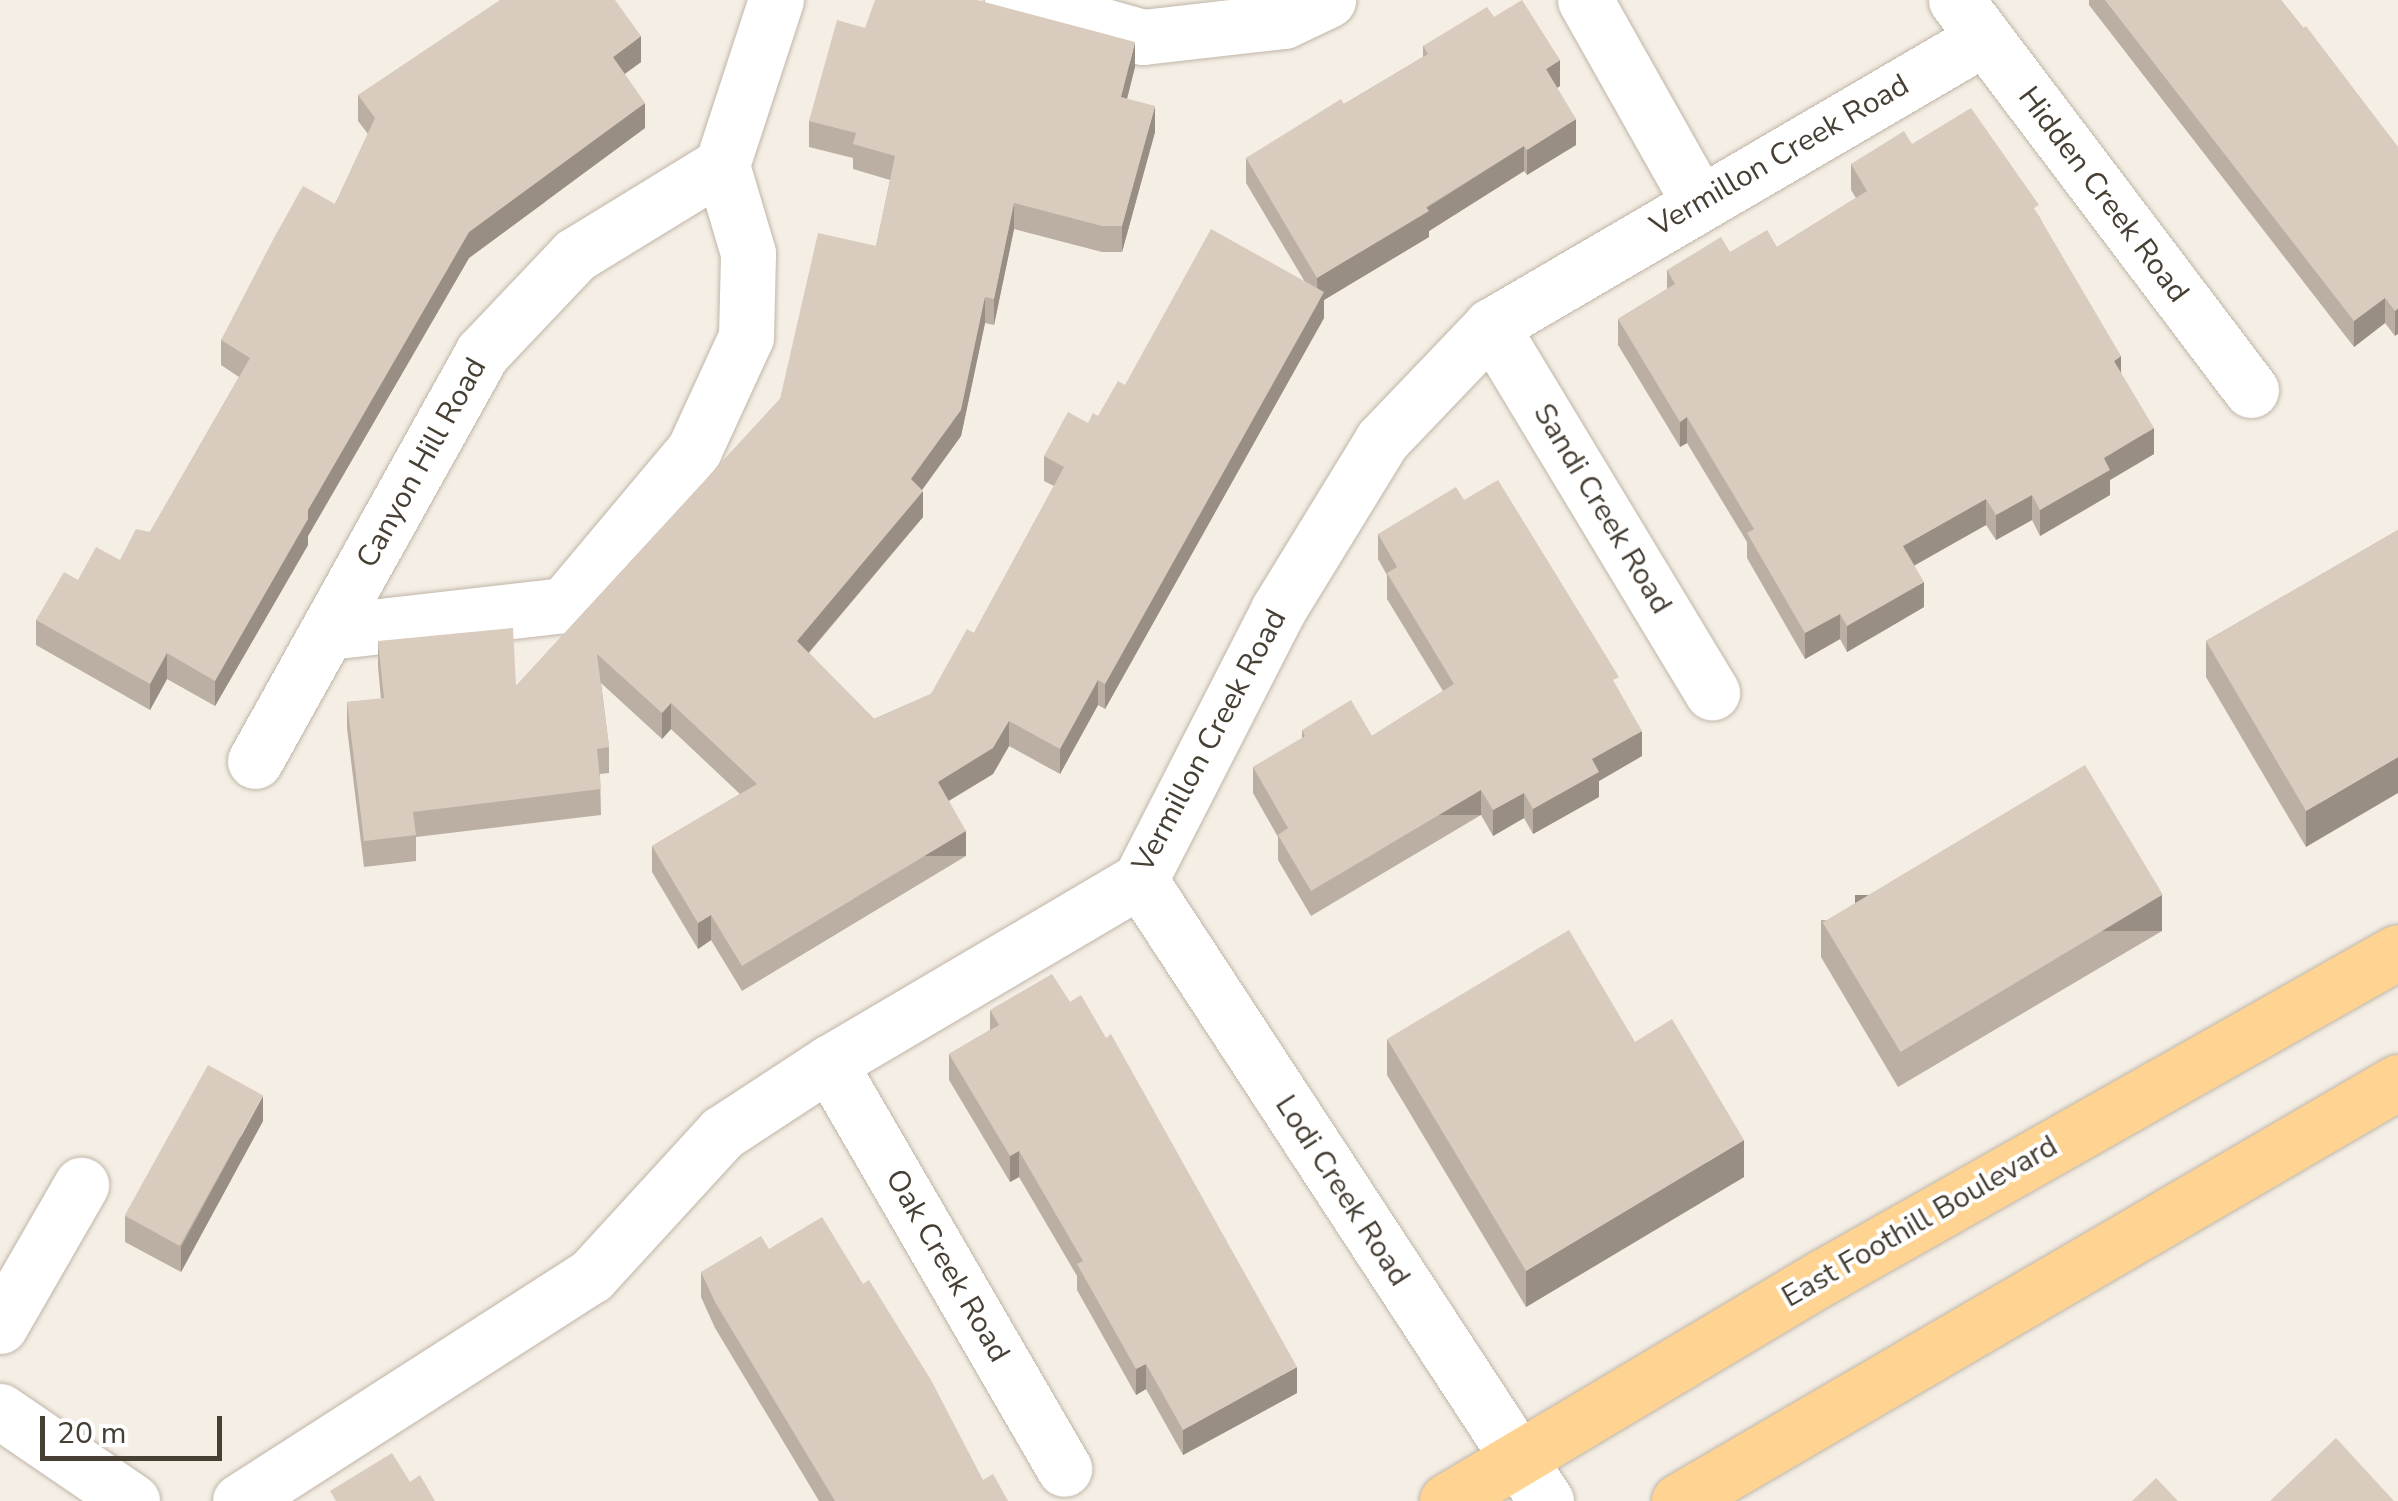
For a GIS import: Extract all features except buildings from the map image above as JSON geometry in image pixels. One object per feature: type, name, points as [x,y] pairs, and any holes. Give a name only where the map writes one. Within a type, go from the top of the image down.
[{"type":"main road","name":"East Foothill Boulevard","points":[[1447,1501],[1531,1480],[1823,1277],[2398,952]]},
{"type":"main road","points":[[1679,1501],[2398,1082]]},
{"type":"street","points":[[328,632],[564,606],[694,450],[746,337],[748,253],[722,165],[776,0]]},
{"type":"street","points":[[1012,0],[1143,37],[1284,21],[1328,0]]},
{"type":"street","points":[[1584,0],[1699,202]]},
{"type":"street","name":"Vermillon Creek Road","points":[[240,1501],[591,1276],[722,1133],[829,1063],[1140,880],[1278,610],[1382,440],[1491,326],[1699,202],[1970,19]]},
{"type":"street","name":"Hidden Creek Road","points":[[1970,19],[2251,390]]},
{"type":"street","name":"Canyon Hill Road","points":[[254,761],[482,353],[575,255],[722,165]]},
{"type":"street","name":"Sandi Creek Road","points":[[1491,326],[1712,692]]},
{"type":"street","name":"Lodi Creek Road","points":[[1140,880],[1531,1480]]},
{"type":"street","name":"Oak Creek Road","points":[[829,1063],[1064,1470]]},
{"type":"street","points":[[0,1326],[81,1186]]},
{"type":"street","points":[[0,1411],[132,1501]]}]
